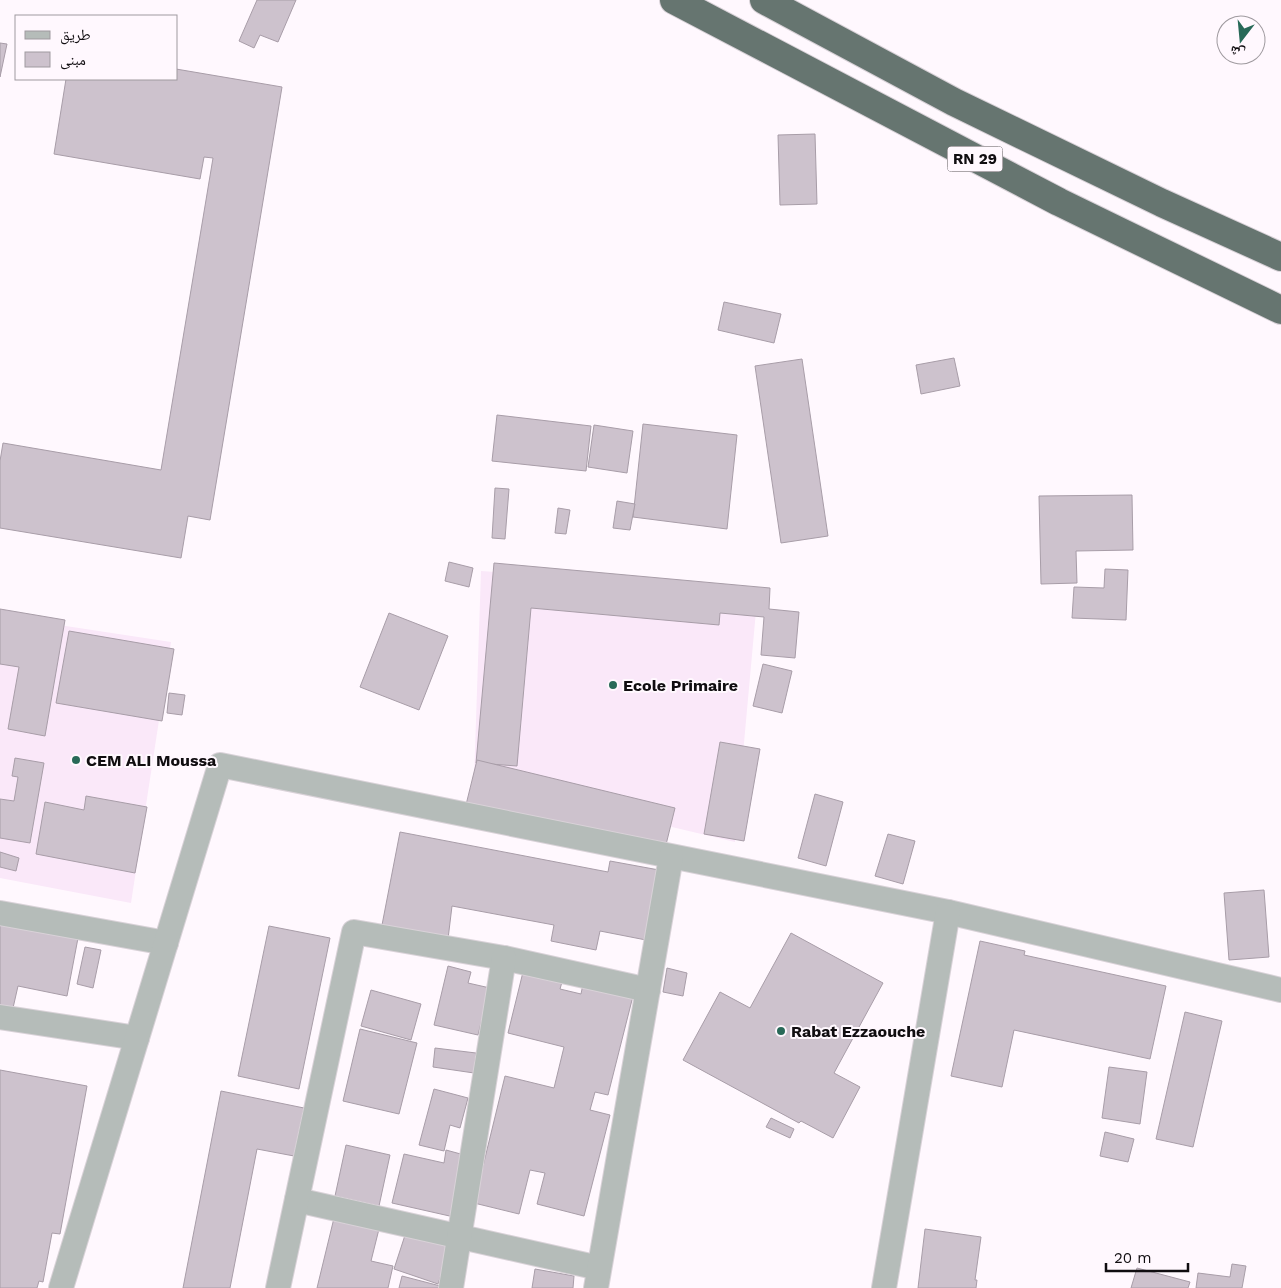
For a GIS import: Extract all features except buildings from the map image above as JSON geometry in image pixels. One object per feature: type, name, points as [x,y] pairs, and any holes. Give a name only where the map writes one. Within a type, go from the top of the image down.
[{"type":"highway","name":"RN 29","points":[[674,0],[1059,202],[1281,310]]},
{"type":"highway","name":"RN 29","points":[[764,0],[954,102],[1162,203],[1281,257]]},
{"type":"street","points":[[60,1288],[220,766],[948,912],[1281,990]]},
{"type":"street","points":[[297,1200],[458,1237],[598,1278],[671,857]]},
{"type":"street","points":[[884,1288],[948,912]]},
{"type":"street","points":[[0,913],[166,943]]},
{"type":"street","points":[[278,1288],[354,932],[504,958],[648,990]]},
{"type":"street","points":[[452,1288],[458,1237],[504,958]]},
{"type":"street","points":[[0,1017],[137,1038]]},
{"type":"shaded area","name":"Ecole Primaire","points":[[481,571],[758,589],[735,842],[474,780]]},
{"type":"shaded area","name":"CEM ALI Moussa","points":[[0,616],[171,642],[131,903],[0,878]]},
{"type":"place","name":"Ecole Primaire","points":[[613,685]]},
{"type":"place","name":"CEM ALI Moussa","points":[[76,760]]},
{"type":"place","name":"Rabat Ezzaouche","points":[[781,1031]]}]
